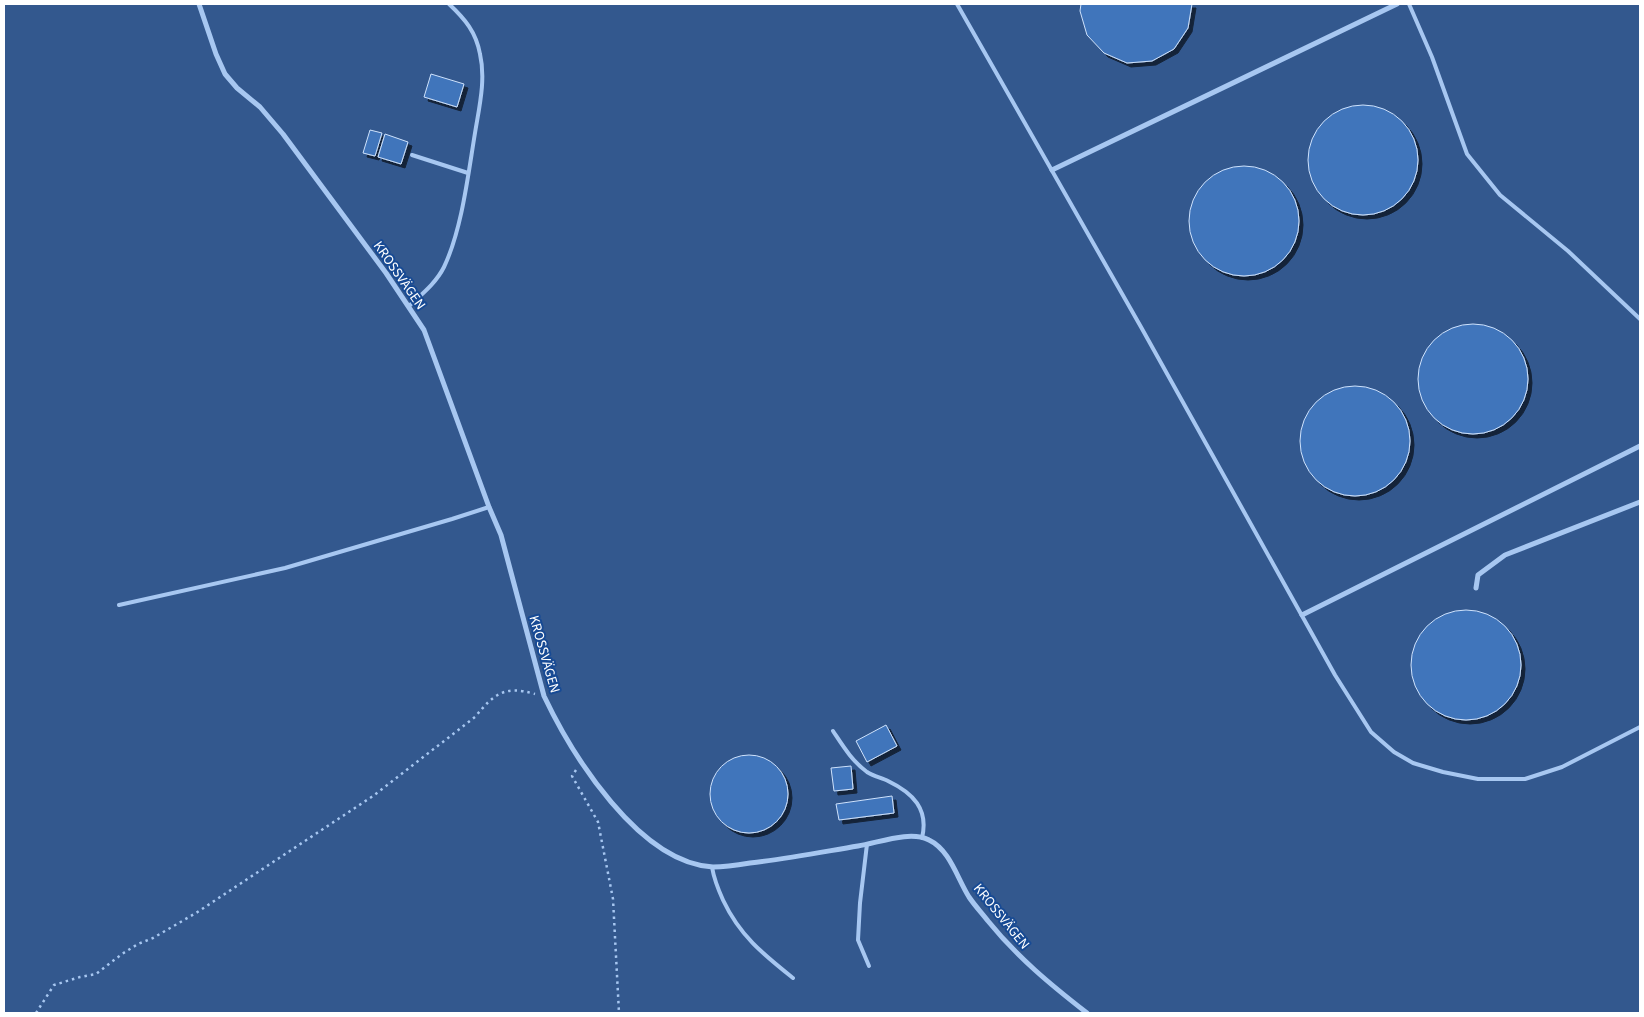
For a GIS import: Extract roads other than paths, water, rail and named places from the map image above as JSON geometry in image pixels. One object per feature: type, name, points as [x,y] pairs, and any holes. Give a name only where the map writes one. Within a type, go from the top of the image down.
[{"type":"street","name":"KROSSVÄGEN","points":[[199,4],[216,54],[226,74],[237,88],[260,107],[283,134],[409,306],[424,330],[501,535],[544,696],[555,720],[580,762],[605,795],[654,844],[682,858],[712,867],[761,862],[911,836],[928,839],[941,848],[969,898],[1017,954],[1039,975],[1087,1013]]},
{"type":"street","points":[[1052,170],[1397,4]]},
{"type":"street","points":[[1302,615],[1640,446]]},
{"type":"street","points":[[1476,588],[1478,575],[1505,555],[1640,502]]},
{"type":"lane","points":[[409,306],[429,289],[443,269],[454,245],[482,84],[481,55],[473,31],[462,16],[449,4]]},
{"type":"lane","points":[[958,4],[1335,675],[1371,732],[1394,752],[1413,763],[1443,772],[1478,779],[1524,780],[1562,767],[1640,726]]},
{"type":"lane","points":[[1409,4],[1432,57],[1467,154],[1500,195],[1568,251],[1640,319]]},
{"type":"lane","points":[[412,155],[468,173]]},
{"type":"lane","points":[[119,605],[285,568],[489,507]]},
{"type":"lane","points":[[833,731],[853,760],[868,773],[901,788],[916,800],[925,821],[922,838]]},
{"type":"lane","points":[[867,844],[858,940],[869,966]]},
{"type":"lane","points":[[712,867],[714,879],[729,912],[746,937],[762,954],[793,978]]},
{"type":"water","points":[[4,4],[1640,4],[1640,1013],[4,1013]]}]
